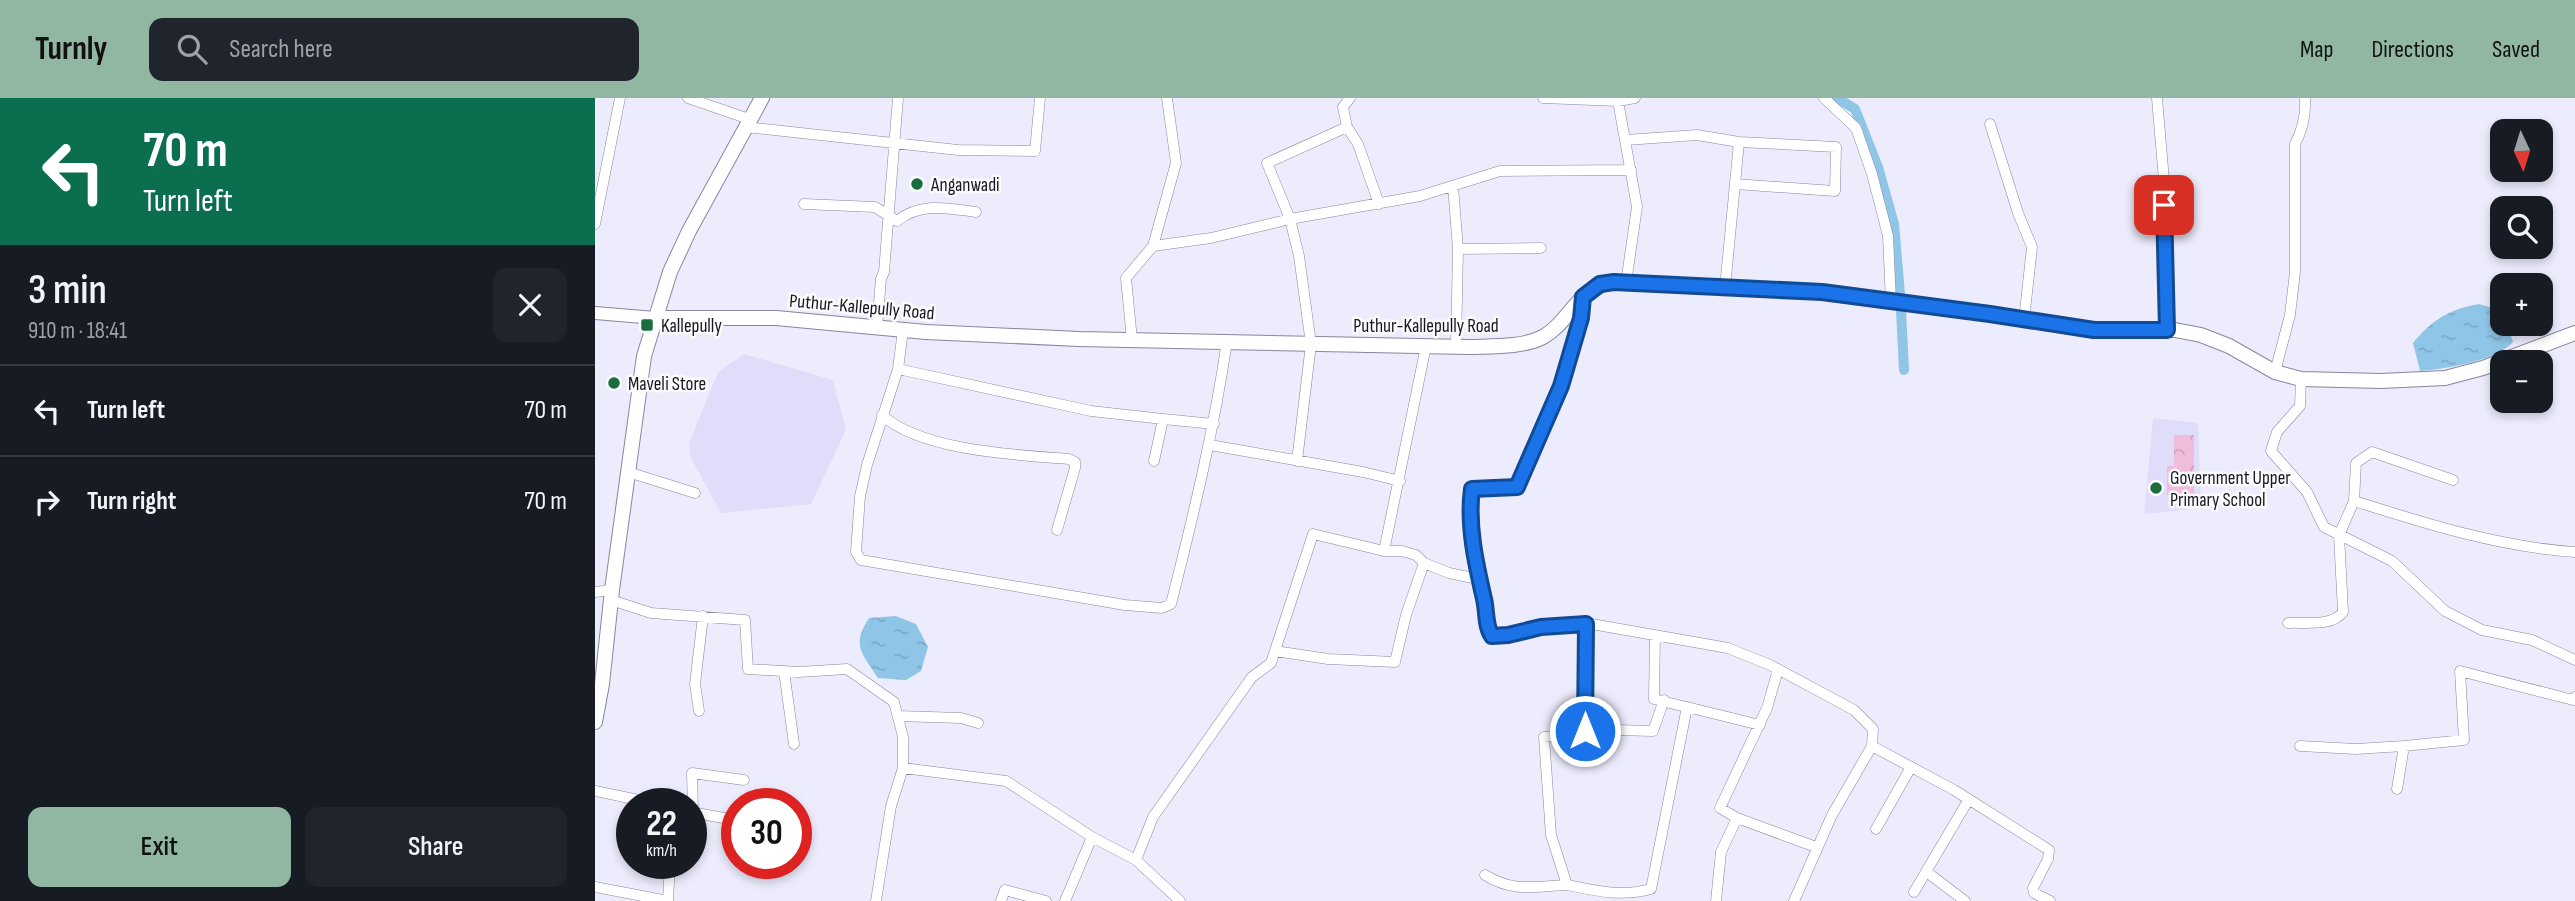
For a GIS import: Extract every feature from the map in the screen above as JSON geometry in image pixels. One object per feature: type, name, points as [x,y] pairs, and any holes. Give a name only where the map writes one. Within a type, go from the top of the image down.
[{"type":"main road","points":[[595,722],[603,684],[643,356],[670,272],[689,231],[762,98]]},
{"type":"main road","name":"Puthur-Kallepully Road","points":[[655,318],[776,318],[903,330],[1132,340],[1456,347],[1525,343],[1543,337],[1600,284],[1626,283],[1822,292],[2094,330],[2167,330],[2201,335],[2229,346],[2276,372],[2301,379],[2381,381],[2445,378],[2483,368],[2575,333]]},
{"type":"street","points":[[595,224],[620,98]]},
{"type":"street","points":[[688,98],[747,123],[958,150],[1035,151],[1040,98]]},
{"type":"street","points":[[877,327],[898,98]]},
{"type":"street","points":[[1132,340],[1126,278],[1153,246],[1176,163],[1167,98]]},
{"type":"street","points":[[1350,98],[1343,107],[1347,127],[1358,144],[1378,204]]},
{"type":"street","points":[[1543,98],[1618,101],[1635,98]]},
{"type":"street","points":[[1824,98],[1856,128],[1872,174],[1888,236],[1891,302]]},
{"type":"street","points":[[2157,98],[2164,180],[2167,330]]},
{"type":"street","points":[[2276,372],[2290,315],[2295,272],[2295,144],[2306,112],[2305,98]]},
{"type":"street","points":[[1618,101],[1637,207],[1626,283]]},
{"type":"street","points":[[1990,124],[2018,213],[2032,247],[2024,320]]},
{"type":"street","points":[[1297,461],[1311,344],[1299,256],[1290,219],[1266,163],[1347,127]]},
{"type":"street","points":[[1626,140],[1697,135],[1739,142],[1836,147],[1835,191],[1735,184]]},
{"type":"street","points":[[1725,288],[1739,142]]},
{"type":"street","points":[[1153,246],[1211,238],[1290,219],[1420,196],[1500,171],[1631,170]]},
{"type":"street","points":[[1453,186],[1458,249],[1456,347]]},
{"type":"street","points":[[804,204],[875,207],[897,221],[909,212],[921,208],[976,212]]},
{"type":"street","points":[[1458,249],[1541,247]]},
{"type":"street","points":[[1583,297],[1581,318],[1561,386],[1517,487],[1472,489],[1478,579],[1489,631],[1492,636],[1508,635],[1541,627],[1586,624],[1728,648],[1778,670],[1854,710],[1873,729],[1873,746],[1839,803],[1794,901]]},
{"type":"street","points":[[595,313],[655,318]]},
{"type":"street","points":[[903,330],[898,369],[873,441],[860,496],[856,552],[861,560],[1125,605],[1161,608],[1171,604],[1210,445],[1227,341]]},
{"type":"street","points":[[1384,551],[1426,346]]},
{"type":"street","points":[[898,369],[1091,411],[1214,424]]},
{"type":"street","points":[[2301,379],[2300,405],[2277,432],[2271,451],[2307,492],[2324,527],[2392,561],[2445,611],[2482,630],[2532,640],[2575,660]]},
{"type":"street","points":[[882,415],[894,426],[933,440],[982,450],[1069,459],[1075,462],[1076,468],[1057,530]]},
{"type":"street","points":[[1154,461],[1163,419]]},
{"type":"street","points":[[1210,445],[1363,471],[1400,481]]},
{"type":"street","points":[[2288,623],[2330,622],[2339,618],[2343,612],[2339,535],[2354,500],[2356,463],[2372,452],[2453,480]]},
{"type":"street","points":[[628,472],[695,493]]},
{"type":"street","points":[[2354,500],[2467,536],[2550,551],[2575,552]]},
{"type":"street","points":[[1136,860],[1153,817],[1252,677],[1271,663],[1313,534],[1384,551],[1402,551],[1416,555],[1424,564],[1478,579]]},
{"type":"street","points":[[1275,651],[1328,659],[1395,662],[1406,615],[1424,564]]},
{"type":"street","points":[[595,592],[612,595],[651,612],[745,620],[748,669],[847,669],[894,702],[903,737],[903,768],[891,806],[876,901]]},
{"type":"street","points":[[699,711],[695,684],[703,616]]},
{"type":"street","points":[[1585,731],[1586,624]]},
{"type":"street","points":[[1654,635],[1654,699],[1760,725]]},
{"type":"street","points":[[1778,670],[1760,725],[1720,808],[1737,818],[1817,847]]},
{"type":"street","points":[[783,671],[794,744]]},
{"type":"street","points":[[2300,746],[2356,749],[2464,740],[2460,671],[2573,700],[2575,697]]},
{"type":"street","points":[[1567,884],[1551,835],[1544,737],[1585,731],[1653,732],[1664,701]]},
{"type":"street","points":[[1486,875],[1502,886],[1567,884],[1612,897],[1651,889],[1686,707]]},
{"type":"street","points":[[898,716],[961,718],[978,723]]},
{"type":"street","points":[[1873,746],[1969,799],[2049,849],[2048,859],[2033,888],[2040,898],[2050,901]]},
{"type":"street","points":[[2397,789],[2404,746]]},
{"type":"street","points":[[1875,829],[1911,767]]},
{"type":"street","points":[[903,768],[1006,781],[1092,837],[1136,860],[1180,901]]},
{"type":"street","points":[[692,788],[692,773],[744,780]]},
{"type":"street","points":[[595,791],[616,795]]},
{"type":"street","points":[[1914,892],[1928,873],[1969,799]]},
{"type":"street","points":[[1716,901],[1721,852],[1737,818]]},
{"type":"street","points":[[1065,901],[1092,837]]},
{"type":"street","points":[[1928,873],[1965,901]]},
{"type":"street","points":[[595,887],[668,901],[669,879]]},
{"type":"street","points":[[1001,901],[1005,890],[1046,901]]},
{"type":"shaded area","points":[[744,354],[833,380],[846,430],[811,504],[721,513],[690,456],[689,443],[718,372]]},
{"type":"shaded area","points":[[2153,418],[2198,423],[2201,508],[2144,514]]},
{"type":"green space","points":[[2174,435],[2194,435],[2194,495],[2167,495],[2167,466],[2174,466]]},
{"type":"water","points":[[2479,304],[2490,307],[2490,336],[2511,336],[2513,342],[2503,350],[2490,350],[2490,356],[2483,359],[2420,371],[2413,343],[2434,322],[2459,309]]},
{"type":"water","points":[[896,616],[916,624],[928,647],[921,671],[906,680],[878,678],[863,655],[860,643],[869,618]]},
{"type":"waterway","points":[[1837,98],[1855,109],[1878,167],[1894,224],[1900,294]]},
{"type":"waterway","points":[[1901,311],[1904,370]]},
{"type":"place","name":"Anganwadi","points":[[917,184]]},
{"type":"place","name":"Kallepully","points":[[647,325]]},
{"type":"place","name":"Maveli Store","points":[[614,383]]},
{"type":"place","name":"Government Upper Primary School","points":[[2156,488]]},
{"type":"route","points":[[1585,731],[1586,624],[1541,627],[1499,637],[1492,636],[1478,579],[1471,502],[1472,489],[1517,487],[1561,386],[1581,318],[1583,297],[1587,293],[1600,284],[1614,282],[1788,289],[2094,330],[2167,330],[2164,205]]}]
